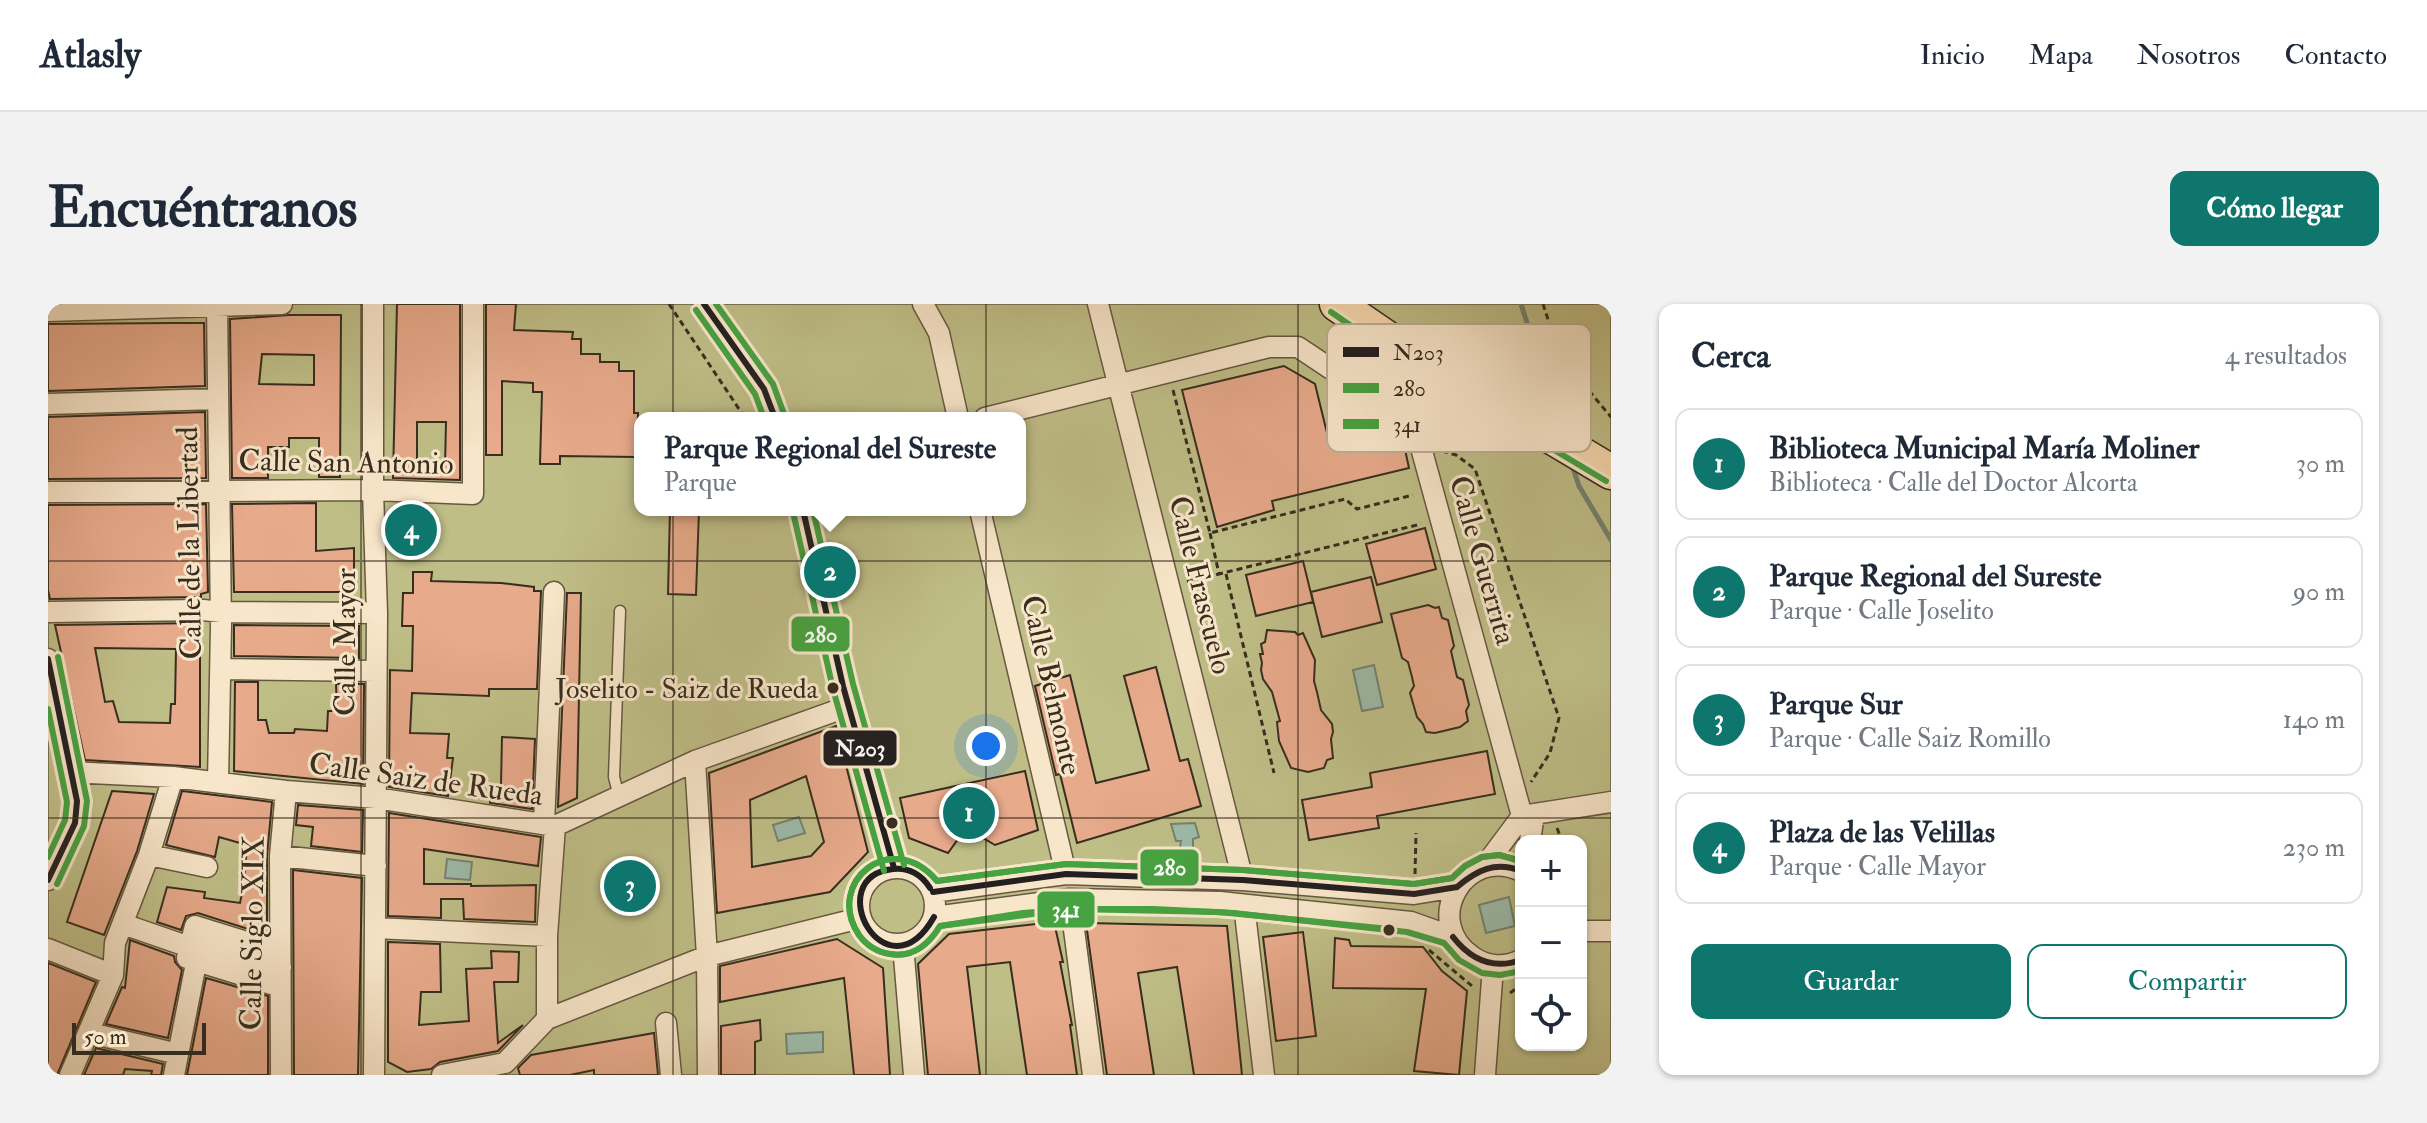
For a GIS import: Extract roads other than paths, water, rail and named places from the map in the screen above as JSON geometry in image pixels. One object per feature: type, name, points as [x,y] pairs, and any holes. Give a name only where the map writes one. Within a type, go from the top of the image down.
[{"type":"main road","points":[[1337,304],[1366,324]]},
{"type":"main road","points":[[1576,452],[1604,468]]},
{"type":"street","name":"Calle de la Libertad","points":[[217,304],[221,612],[218,782]]},
{"type":"street","points":[[48,311],[282,304]]},
{"type":"street","name":"Calle Mayor","points":[[373,304],[373,490],[377,613],[374,1075]]},
{"type":"street","name":"Calle San Antonio","points":[[48,492],[373,490],[473,494],[473,304]]},
{"type":"street","points":[[704,304],[764,389],[773,412]]},
{"type":"street","points":[[923,304],[939,333],[957,412]]},
{"type":"street","name":"Calle Frascuelo","points":[[1098,304],[1243,880]]},
{"type":"street","name":"Calle Guerrita","points":[[1009,412],[1269,347],[1298,347],[1327,366]]},
{"type":"street","points":[[48,404],[217,399]]},
{"type":"street","name":"Calle Guerrita","points":[[1422,452],[1528,815],[1530,835]]},
{"type":"street","points":[[804,516],[849,706],[894,868]]},
{"type":"street","name":"Calle Belmonte","points":[[981,516],[1066,874]]},
{"type":"street","points":[[547,1019],[554,592]]},
{"type":"street","points":[[48,612],[203,610],[377,613]]},
{"type":"street","points":[[48,659],[77,801],[75,823],[48,880]]},
{"type":"street","points":[[221,669],[376,671]]},
{"type":"street","name":"Calle Saiz de Rueda","points":[[69,772],[173,777],[376,798],[549,825],[619,797],[695,761],[849,706]]},
{"type":"street","points":[[695,761],[707,956],[708,1075]]},
{"type":"street","points":[[70,1075],[113,975],[115,943],[149,855],[173,777]]},
{"type":"street","name":"Calle Siglo XIX","points":[[281,1075],[276,975],[280,856],[286,791]]},
{"type":"street","points":[[1484,867],[1528,815],[1611,802]]},
{"type":"street","points":[[149,855],[207,867]]},
{"type":"street","points":[[280,856],[376,866]]},
{"type":"street","points":[[1515,869],[1498,865],[1470,874],[1457,887],[1449,918],[1453,937],[1463,951],[1493,966],[1515,963]]},
{"type":"street","points":[[894,868],[918,874],[933,892],[934,917],[928,930],[917,940],[903,945],[889,945],[866,931],[860,918],[859,901],[865,885],[877,873],[894,868]]},
{"type":"street","points":[[933,892],[1066,874],[1243,880],[1414,894],[1457,887]]},
{"type":"street","points":[[934,917],[1070,899],[1244,905],[1411,922],[1453,937]]},
{"type":"street","points":[[1070,899],[1093,1075]]},
{"type":"street","points":[[1244,905],[1264,1075]]},
{"type":"street","points":[[442,1075],[506,1069],[547,1019],[707,956],[860,918]]},
{"type":"street","points":[[123,924],[195,952]]},
{"type":"street","points":[[375,928],[547,936]]},
{"type":"street","points":[[1587,931],[1611,931]]},
{"type":"street","points":[[174,1075],[195,952],[200,943],[276,975]]},
{"type":"street","points":[[903,945],[914,1075]]},
{"type":"street","points":[[48,949],[113,975]]},
{"type":"street","points":[[1485,1075],[1493,966]]},
{"type":"street","points":[[666,1023],[671,1075]]},
{"type":"street","points":[[90,1033],[178,1054]]},
{"type":"lane","points":[[619,797],[614,777],[620,611]]},
{"type":"waterway","points":[[1521,304],[1527,324]]},
{"type":"waterway","points":[[1572,465],[1579,486],[1611,540]]},
{"type":"place","name":"Plaza de las Velillas","points":[[411,530]]},
{"type":"place","name":"Parque Regional del Sureste","points":[[830,572]]},
{"type":"place","name":"Joselito - Saiz de Rueda","points":[[833,688]]},
{"type":"place","name":"Biblioteca Municipal María Moliner","points":[[969,813]]},
{"type":"place","name":"Parque Sur","points":[[630,886]]}]
